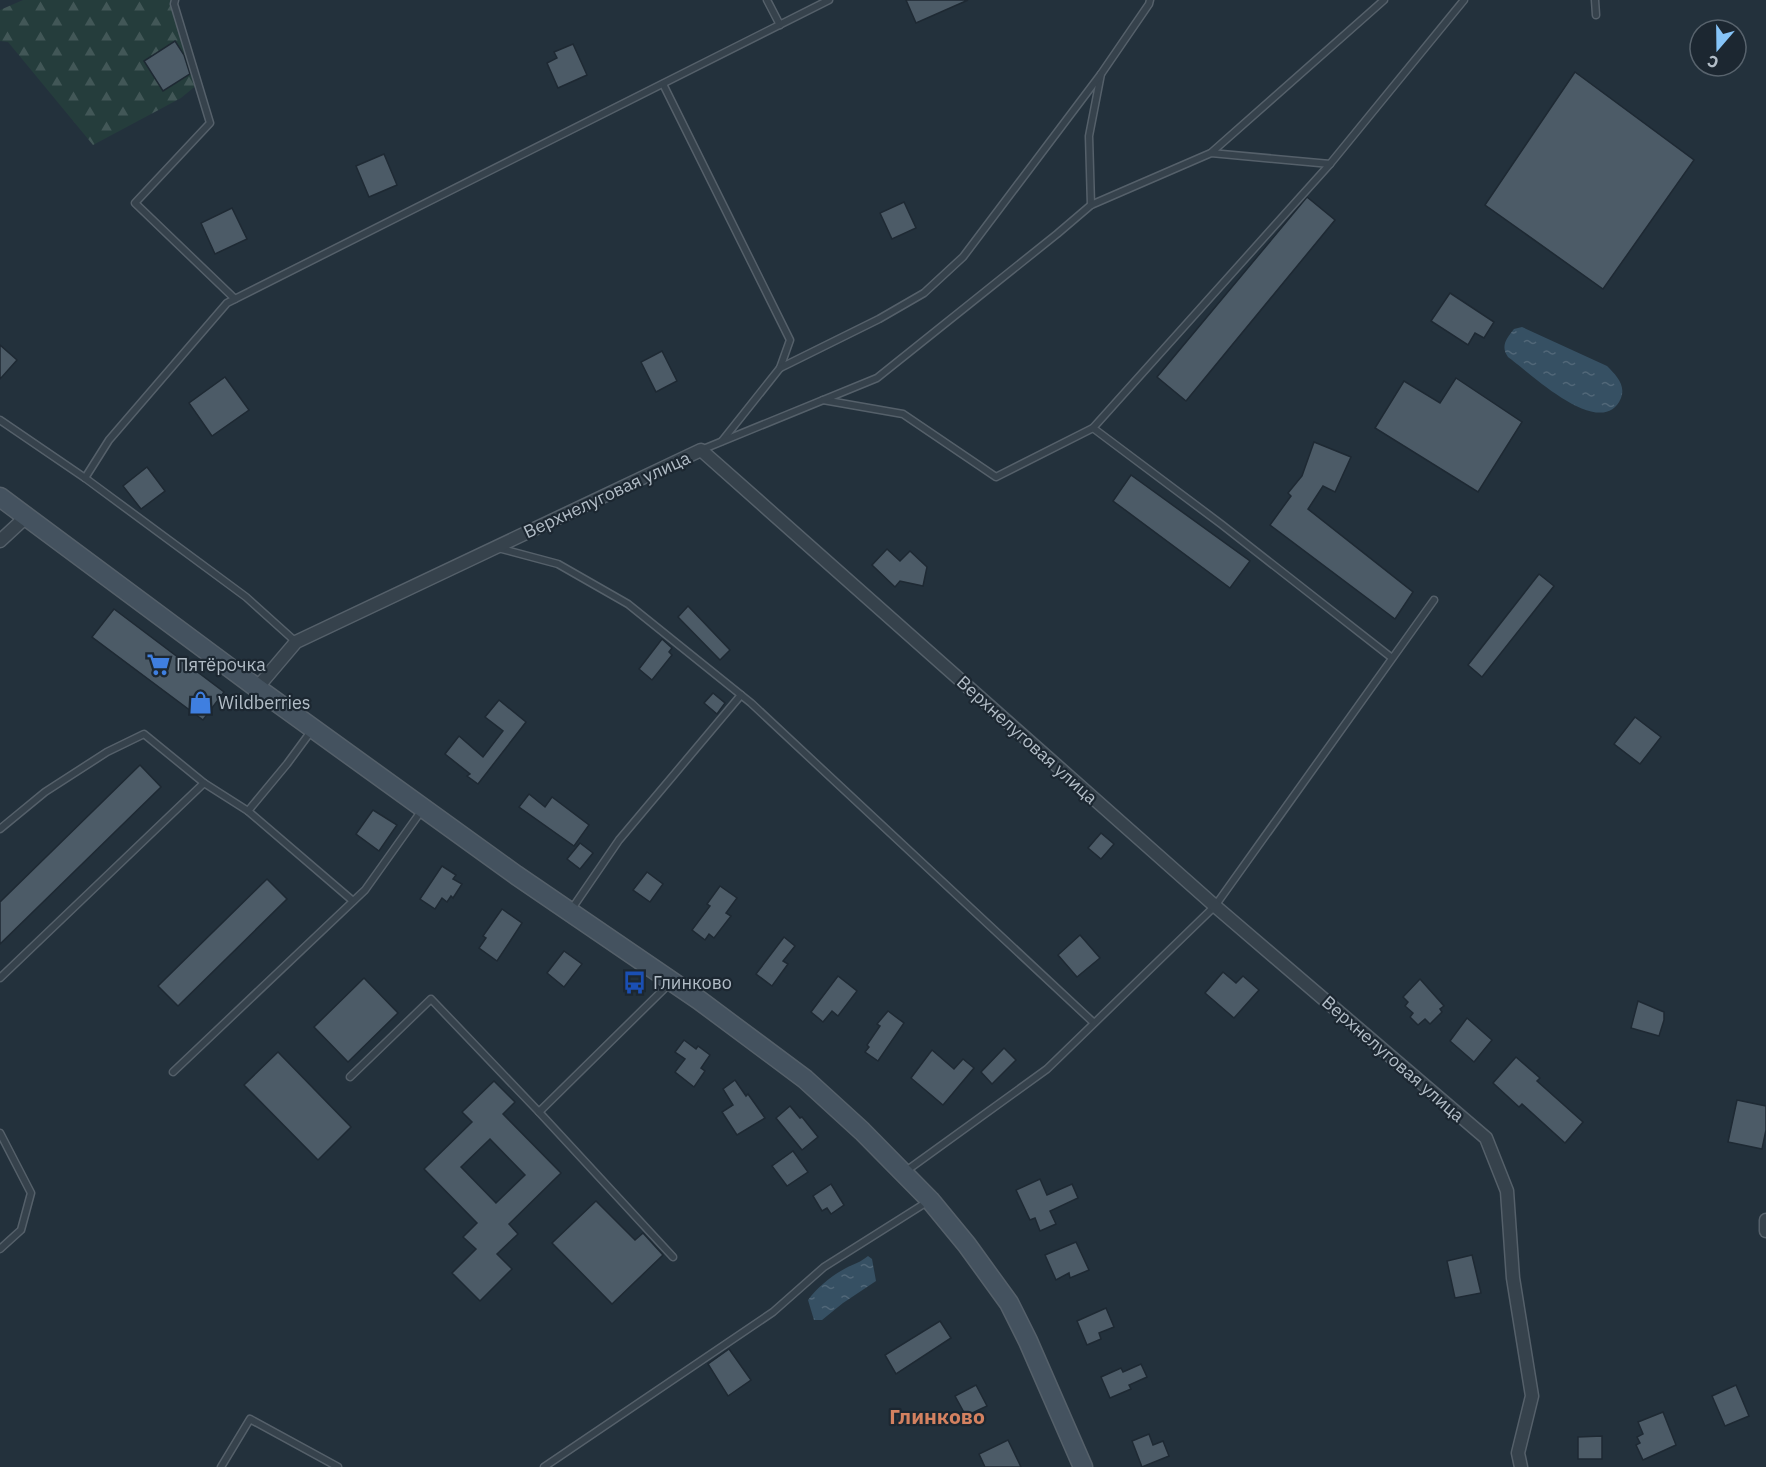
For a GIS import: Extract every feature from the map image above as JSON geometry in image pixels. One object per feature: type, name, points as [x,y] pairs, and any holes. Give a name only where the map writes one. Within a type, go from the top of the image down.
[{"type":"main road","points":[[0,497],[257,688],[805,1079],[904,1173],[968,1245],[1009,1303],[1083,1467]]},
{"type":"street","name":"Верхнелуговая улица","points":[[257,688],[296,642],[701,450],[1215,906],[1486,1138],[1506,1191],[1513,1278],[1532,1396],[1518,1452],[1521,1467]]},
{"type":"street","points":[[0,541],[27,516]]},
{"type":"street","points":[[1766,1220],[1766,1231]]},
{"type":"lane","points":[[176,0],[174,4],[210,123],[135,203],[235,299]]},
{"type":"lane","points":[[767,0],[780,25]]},
{"type":"lane","points":[[85,478],[109,440],[227,303],[829,0]]},
{"type":"lane","points":[[780,368],[879,319],[924,293],[963,256],[1101,74],[1150,0]]},
{"type":"lane","points":[[701,450],[877,378],[1090,205],[1211,153],[1384,0]]},
{"type":"lane","points":[[823,400],[903,414],[996,477],[1093,428],[1330,164],[1464,0]]},
{"type":"lane","points":[[1595,0],[1596,15]]},
{"type":"lane","points":[[1090,205],[1089,136],[1101,74]]},
{"type":"lane","points":[[663,84],[790,340],[780,368],[722,441]]},
{"type":"lane","points":[[1211,153],[1330,164]]},
{"type":"lane","points":[[0,420],[85,478],[246,597],[296,642]]},
{"type":"lane","points":[[1093,428],[1221,524],[1392,658]]},
{"type":"lane","points":[[495,547],[558,564],[628,604],[741,695],[1095,1023]]},
{"type":"lane","points":[[904,1173],[1047,1069],[1215,906],[1434,600]]},
{"type":"lane","points":[[570,911],[619,840],[741,695]]},
{"type":"lane","points":[[248,811],[314,728]]},
{"type":"lane","points":[[0,829],[45,792],[107,752],[144,734],[204,783],[248,811],[353,901]]},
{"type":"lane","points":[[0,978],[204,783]]},
{"type":"lane","points":[[173,1072],[365,890],[424,808]]},
{"type":"lane","points":[[539,1112],[671,982]]},
{"type":"lane","points":[[350,1077],[431,999],[673,1257]]},
{"type":"lane","points":[[0,1133],[31,1193],[21,1230],[0,1249]]},
{"type":"lane","points":[[544,1467],[773,1312],[824,1266],[930,1200]]},
{"type":"lane","points":[[221,1467],[250,1419],[338,1467]]},
{"type":"green space","points":[[23,0],[175,0],[198,84],[181,98],[93,145],[8,42],[0,41],[0,10]]},
{"type":"water","points":[[1522,327],[1607,366],[1617,377],[1622,389],[1621,398],[1612,410],[1598,413],[1565,400],[1508,357],[1505,349],[1507,339],[1514,329]]},
{"type":"water","points":[[868,1256],[872,1259],[876,1281],[822,1320],[814,1320],[808,1300],[812,1295],[835,1275]]},
{"type":"building","points":[[906,0],[968,0],[916,23]]},
{"type":"building","points":[[175,41],[184,55],[190,74],[163,91],[144,61]]},
{"type":"building","points":[[573,44],[587,75],[558,88],[547,63],[557,58],[554,52]]},
{"type":"building","points":[[1575,72],[1694,160],[1603,289],[1485,205]]},
{"type":"building","points":[[384,154],[397,185],[369,197],[356,166]]},
{"type":"building","points":[[1307,197],[1335,220],[1186,401],[1157,377]]},
{"type":"building","points":[[904,202],[916,228],[892,239],[880,213]]},
{"type":"building","points":[[232,208],[247,239],[215,254],[201,223]]},
{"type":"building","points":[[1450,293],[1494,322],[1484,338],[1475,333],[1468,345],[1431,321]]},
{"type":"building","points":[[0,345],[17,360],[0,379]]},
{"type":"building","points":[[662,351],[677,381],[656,392],[641,362]]},
{"type":"building","points":[[225,377],[249,410],[212,436],[189,403]]},
{"type":"building","points":[[1456,378],[1522,422],[1478,492],[1375,428],[1404,381],[1440,403]]},
{"type":"building","points":[[1314,442],[1351,457],[1335,492],[1323,486],[1308,509],[1413,592],[1395,619],[1270,525],[1291,496],[1288,493],[1302,476]]},
{"type":"building","points":[[147,467],[165,491],[141,509],[123,486]]},
{"type":"building","points":[[1131,475],[1250,561],[1230,588],[1113,501]]},
{"type":"building","points":[[887,549],[900,561],[910,551],[927,567],[923,586],[900,581],[895,587],[872,565]]},
{"type":"building","points":[[1539,574],[1554,586],[1482,677],[1468,665]]},
{"type":"building","points":[[688,606],[730,650],[720,660],[678,617]]},
{"type":"building","name":"Пятёрочка","points":[[114,609],[224,692],[203,720],[92,637]]},
{"type":"building","points":[[662,639],[672,648],[669,652],[672,655],[652,680],[639,669]]},
{"type":"building","points":[[713,693],[725,703],[717,714],[704,703]]},
{"type":"building","points":[[499,700],[526,722],[478,784],[467,776],[470,774],[445,754],[459,736],[483,757],[503,731],[485,717]]},
{"type":"building","points":[[1635,717],[1661,737],[1640,764],[1614,744]]},
{"type":"building","points":[[140,765],[161,787],[0,944],[0,902]]},
{"type":"building","points":[[529,794],[545,807],[552,797],[589,825],[574,846],[519,807]]},
{"type":"building","points":[[373,810],[397,825],[379,851],[356,834]]},
{"type":"building","points":[[1101,833],[1114,844],[1101,859],[1088,848]]},
{"type":"building","points":[[580,843],[593,853],[580,869],[567,859]]},
{"type":"building","points":[[442,866],[456,875],[453,879],[462,884],[453,898],[451,896],[447,902],[442,898],[435,909],[420,899]]},
{"type":"building","points":[[647,872],[663,884],[650,902],[633,890]]},
{"type":"building","points":[[267,879],[287,899],[178,1006],[158,986]]},
{"type":"building","points":[[720,886],[737,898],[726,913],[731,916],[714,938],[709,934],[705,940],[692,930],[710,906],[707,904]]},
{"type":"building","points":[[502,909],[522,923],[497,961],[479,948],[486,938],[483,936]]},
{"type":"building","points":[[1080,935],[1100,958],[1077,977],[1058,955]]},
{"type":"building","points":[[784,937],[795,946],[783,961],[788,964],[772,986],[756,974]]},
{"type":"building","points":[[564,951],[582,964],[564,987],[547,973]]},
{"type":"building","points":[[1223,972],[1236,983],[1243,976],[1259,990],[1234,1018],[1205,993]]},
{"type":"building","points":[[838,976],[857,991],[838,1016],[832,1011],[823,1022],[811,1012]]},
{"type":"building","points":[[364,978],[398,1013],[348,1062],[314,1027]]},
{"type":"building","points":[[1420,979],[1444,1006],[1440,1009],[1442,1012],[1430,1024],[1425,1019],[1418,1025],[1410,1017],[1413,1013],[1405,1006],[1408,1002],[1403,997]]},
{"type":"building","points":[[1638,1001],[1664,1012],[1659,1036],[1631,1028]]},
{"type":"building","points":[[888,1011],[904,1023],[878,1061],[865,1052],[880,1026],[877,1024]]},
{"type":"building","points":[[1467,1018],[1492,1040],[1474,1062],[1450,1041]]},
{"type":"building","points":[[684,1040],[710,1055],[701,1068],[705,1071],[694,1087],[675,1072],[685,1059],[675,1052]]},
{"type":"building","points":[[1004,1048],[1016,1060],[992,1084],[981,1072]]},
{"type":"building","points":[[932,1050],[954,1069],[963,1059],[974,1068],[943,1105],[911,1078]]},
{"type":"building","points":[[278,1052],[351,1127],[318,1160],[244,1085]]},
{"type":"building","points":[[1516,1057],[1540,1078],[1537,1081],[1583,1122],[1565,1143],[1522,1104],[1519,1107],[1493,1083]]},
{"type":"building","points":[[735,1080],[765,1118],[737,1135],[722,1112],[733,1105],[723,1089]]},
{"type":"building","points":[[494,1081],[515,1102],[503,1114],[561,1173],[509,1224],[518,1234],[497,1254],[512,1269],[480,1301],[452,1273],[476,1249],[463,1237],[477,1223],[424,1169],[472,1122],[462,1112]],"holes":[[[490,1139],[525,1175],[496,1203],[461,1167]]]},
{"type":"building","points":[[1737,1100],[1766,1106],[1766,1130],[1762,1149],[1728,1142]]},
{"type":"building","points":[[790,1106],[818,1137],[802,1150],[776,1118]]},
{"type":"building","points":[[793,1151],[808,1172],[787,1186],[772,1166]]},
{"type":"building","points":[[1040,1179],[1047,1195],[1072,1184],[1078,1198],[1050,1211],[1056,1224],[1040,1231],[1035,1218],[1030,1220],[1016,1190]]},
{"type":"building","points":[[831,1184],[844,1205],[831,1214],[827,1208],[822,1211],[813,1196]]},
{"type":"building","points":[[596,1201],[635,1240],[643,1233],[663,1255],[612,1304],[552,1243]]},
{"type":"building","points":[[1076,1242],[1089,1270],[1070,1278],[1069,1273],[1056,1280],[1045,1255]]},
{"type":"building","points":[[1472,1255],[1481,1293],[1455,1298],[1447,1261]]},
{"type":"building","points":[[1106,1308],[1114,1327],[1099,1333],[1101,1339],[1087,1345],[1077,1321]]},
{"type":"building","points":[[940,1321],[951,1338],[896,1374],[885,1355]]},
{"type":"building","points":[[729,1349],[751,1380],[728,1396],[708,1364]]},
{"type":"building","points":[[1141,1364],[1147,1377],[1129,1385],[1131,1389],[1110,1398],[1101,1377],[1121,1368],[1123,1372]]},
{"type":"building","points":[[976,1385],[987,1406],[966,1416],[955,1396]]},
{"type":"building","points":[[1736,1385],[1749,1416],[1725,1426],[1712,1396]]},
{"type":"building","points":[[1663,1412],[1676,1445],[1643,1460],[1636,1445],[1640,1443],[1637,1437],[1643,1434],[1638,1422]]},
{"type":"building","points":[[1149,1434],[1153,1445],[1163,1441],[1169,1456],[1142,1467],[1132,1441]]},
{"type":"building","points":[[1602,1436],[1602,1459],[1578,1459],[1578,1437]]},
{"type":"building","points":[[1008,1440],[1021,1467],[985,1467],[979,1454]]},
{"type":"place","name":"Пятёрочка","points":[[158,665]]},
{"type":"place","name":"Wildberries","points":[[200,703]]},
{"type":"place","name":"Глинково","points":[[635,983]]},
{"type":"district","name":"Глинково","points":[[937,1417]]}]
